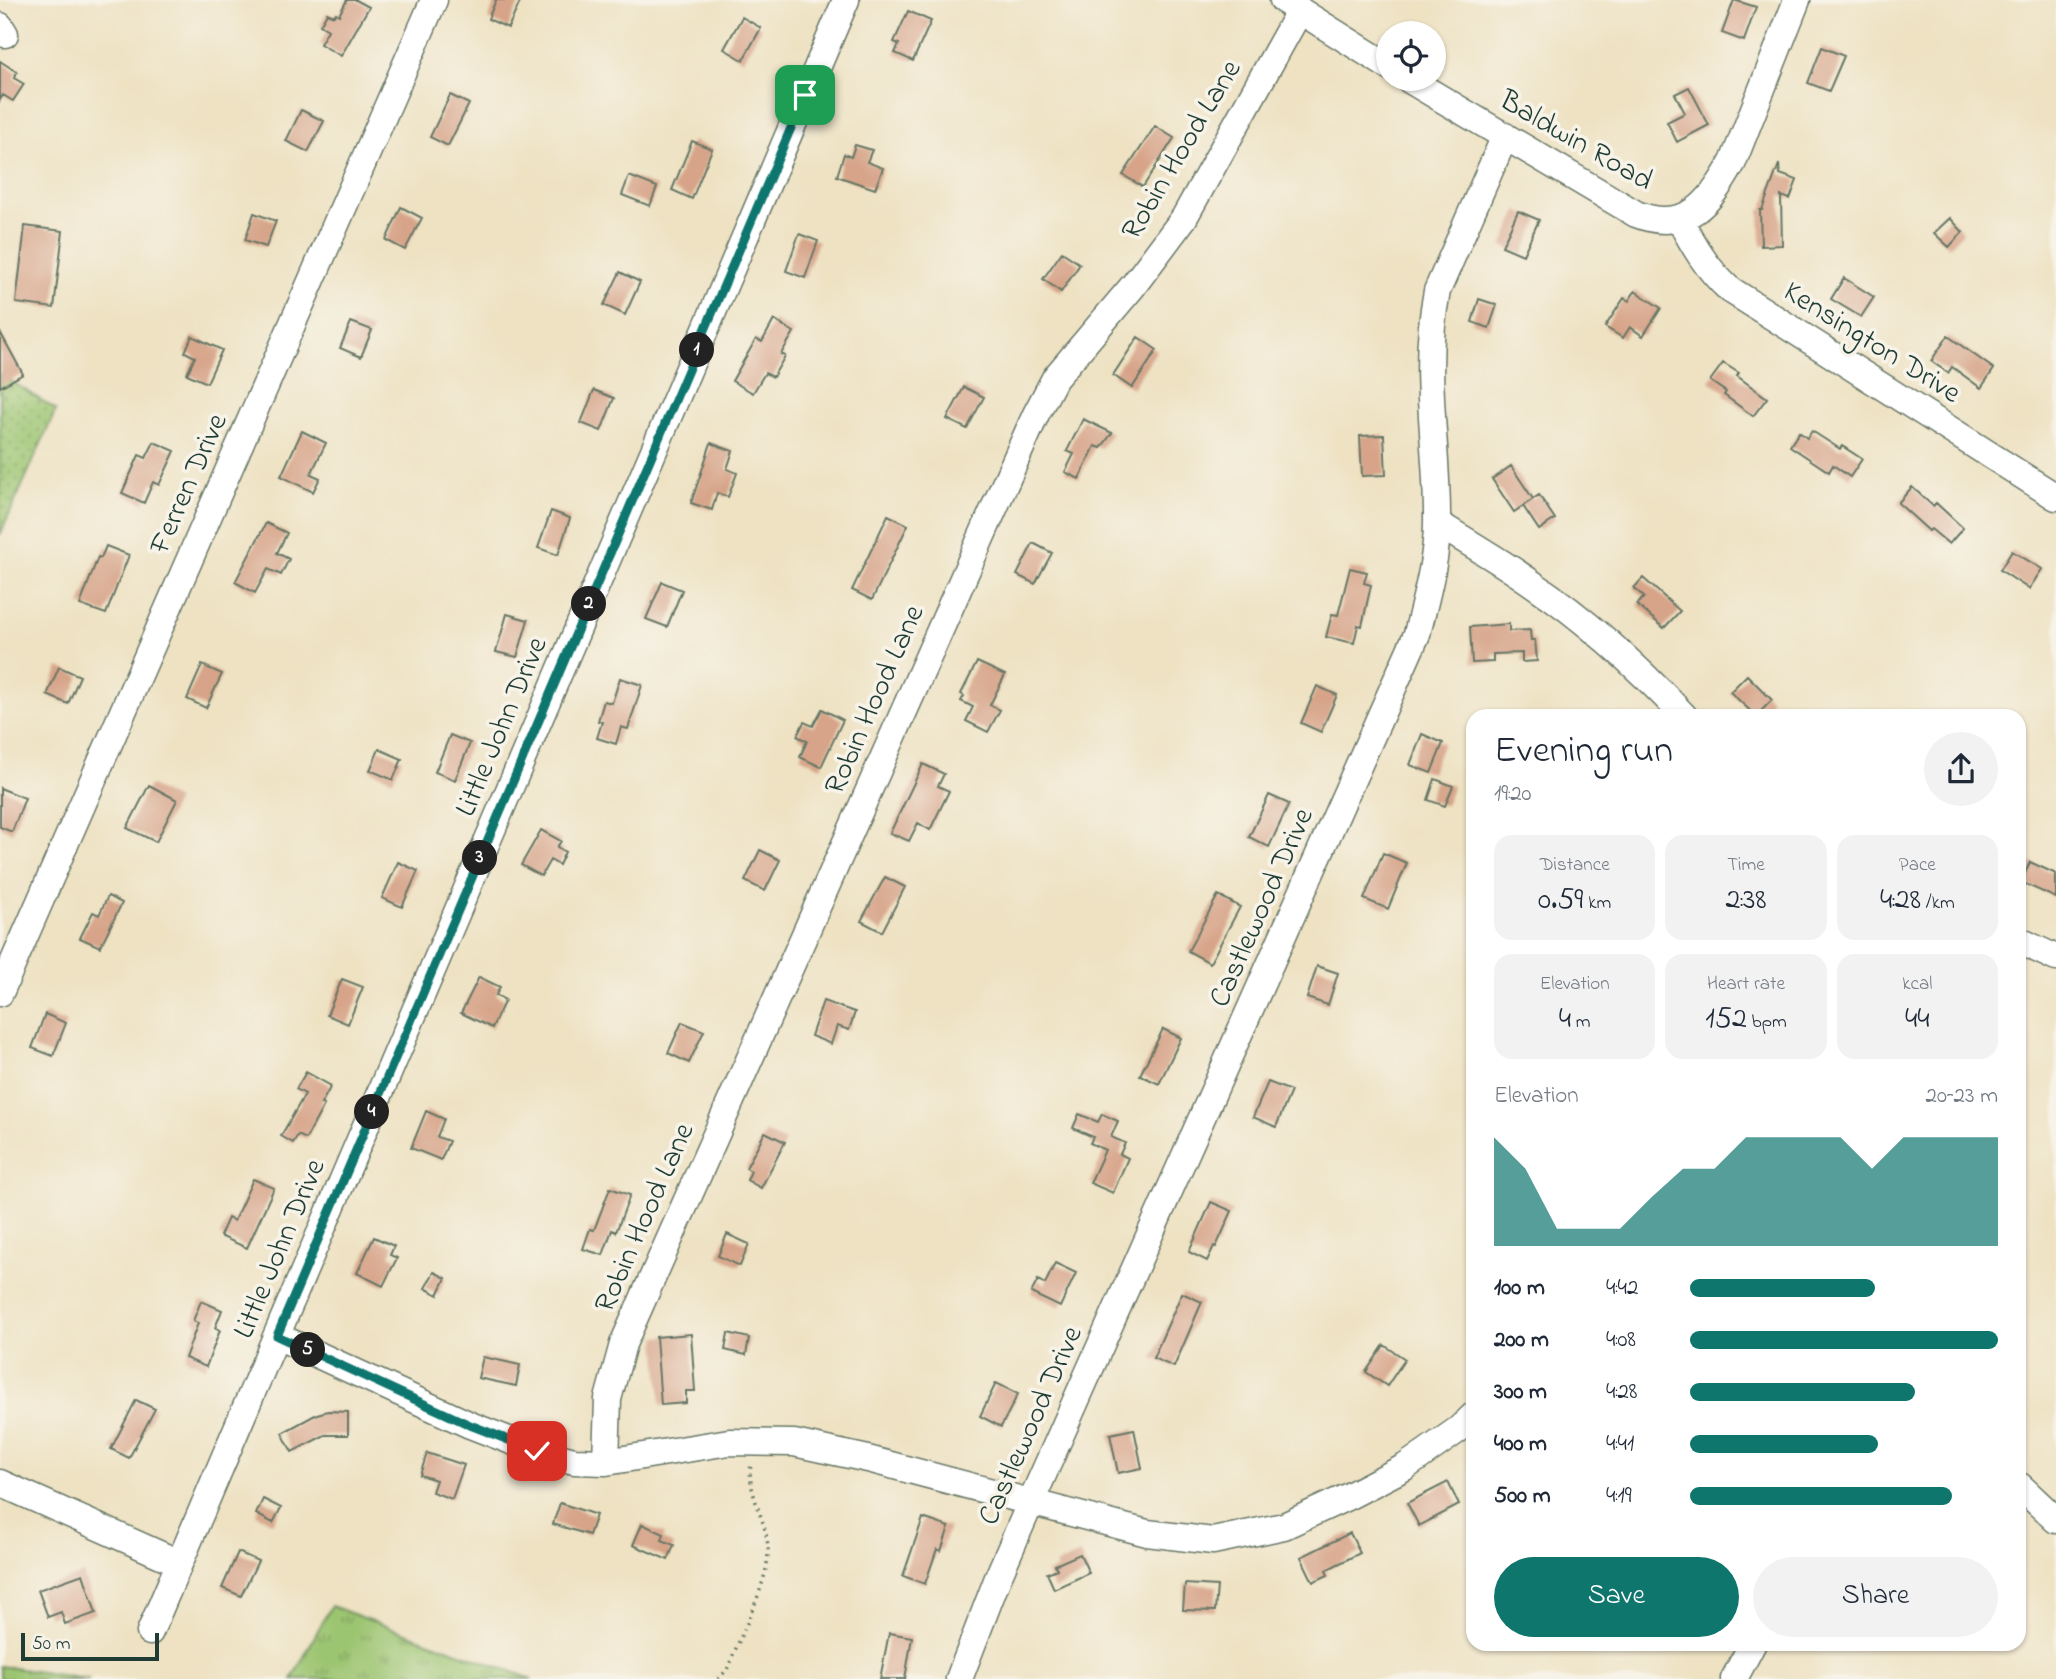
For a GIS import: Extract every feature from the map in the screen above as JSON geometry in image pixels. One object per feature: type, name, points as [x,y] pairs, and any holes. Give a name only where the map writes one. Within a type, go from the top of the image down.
[{"type":"street","name":"Ferren Drive","points":[[0,993],[434,0]]},
{"type":"street","name":"Little John Drive","points":[[150,1632],[846,0]]},
{"type":"street","name":"Baldwin Road","points":[[1428,91],[1636,214],[1657,220],[1679,218],[1700,209],[1713,196],[1733,162],[1797,0]]},
{"type":"street","points":[[1292,5],[1376,58]]},
{"type":"street","name":"Robin Hood Lane","points":[[606,1462],[608,1399],[624,1343],[1035,414],[1055,378],[1133,286],[1184,218],[1292,5]]},
{"type":"street","name":"Castlewood Drive","points":[[959,1679],[1030,1504],[1417,634],[1434,557],[1437,523],[1429,385],[1432,316],[1437,291],[1505,136]]},
{"type":"street","name":"Kensington Drive","points":[[1679,218],[1699,257],[1712,274],[1729,289],[2056,497]]},
{"type":"street","points":[[1437,523],[1534,584],[1576,615],[1650,680],[1677,709]]},
{"type":"street","points":[[2026,944],[2056,958]]},
{"type":"street","points":[[277,1336],[470,1425],[537,1451],[574,1461],[606,1462],[729,1442],[794,1443],[867,1459],[1147,1533],[1213,1541],[1284,1526],[1349,1496],[1405,1467],[1466,1422]]},
{"type":"street","points":[[0,1483],[179,1563]]},
{"type":"street","points":[[2026,1492],[2056,1520]]},
{"type":"street","points":[[1734,1679],[1749,1651]]},
{"type":"path","points":[[718,1679],[727,1670],[760,1587],[768,1553],[763,1520],[752,1489],[750,1466],[760,1443]]},
{"type":"green space","points":[[0,374],[56,410],[0,535]]},
{"type":"green space","points":[[331,1606],[532,1679],[292,1679]]},
{"type":"green space","points":[[0,1666],[89,1679],[0,1679]]},
{"type":"building","points":[[347,0],[356,0],[369,7],[341,56],[320,44],[328,30],[320,25],[327,13],[339,15]]},
{"type":"building","points":[[496,0],[521,0],[508,28],[488,19]]},
{"type":"building","points":[[1734,0],[1756,7],[1744,41],[1722,33]]},
{"type":"building","points":[[908,11],[931,21],[913,61],[895,53],[899,44],[894,42]]},
{"type":"building","points":[[742,17],[761,28],[743,60],[724,49]]},
{"type":"building","points":[[1822,47],[1844,56],[1829,91],[1808,83]]},
{"type":"building","points":[[0,61],[17,72],[14,78],[24,84],[13,101],[3,95],[0,100]]},
{"type":"building","points":[[1689,87],[1709,125],[1677,142],[1667,122],[1685,113],[1675,94]]},
{"type":"building","points":[[450,95],[469,104],[448,146],[430,137]]},
{"type":"building","points":[[301,110],[324,121],[308,152],[286,141]]},
{"type":"building","points":[[1155,126],[1174,138],[1143,187],[1123,175]]},
{"type":"building","points":[[692,141],[712,149],[692,199],[672,190]]},
{"type":"building","points":[[855,145],[872,150],[867,162],[883,168],[875,189],[837,176],[844,154],[851,157]]},
{"type":"building","points":[[1779,164],[1780,174],[1797,180],[1790,199],[1781,196],[1782,245],[1761,246],[1760,210]]},
{"type":"building","points":[[629,176],[657,187],[650,206],[622,195]]},
{"type":"building","points":[[401,207],[422,218],[405,250],[386,240]]},
{"type":"building","points":[[1518,211],[1539,220],[1523,255],[1502,246]]},
{"type":"building","points":[[254,213],[276,221],[266,247],[245,240]]},
{"type":"building","points":[[1950,218],[1963,232],[1949,247],[1934,233]]},
{"type":"building","points":[[25,226],[63,231],[54,308],[16,303]]},
{"type":"building","points":[[799,234],[818,241],[805,278],[786,271]]},
{"type":"building","points":[[1062,252],[1080,264],[1061,292],[1043,279]]},
{"type":"building","points":[[620,272],[640,282],[625,315],[604,305]]},
{"type":"building","points":[[1844,278],[1874,297],[1861,317],[1831,299]]},
{"type":"building","points":[[1635,291],[1661,308],[1643,336],[1630,327],[1623,338],[1605,327],[1624,298],[1629,301]]},
{"type":"building","points":[[1479,299],[1497,305],[1489,328],[1472,322]]},
{"type":"building","points":[[774,320],[794,332],[781,354],[785,356],[773,377],[765,373],[753,393],[732,381],[756,339],[762,342]]},
{"type":"building","points":[[351,322],[372,330],[361,357],[340,348]]},
{"type":"building","points":[[0,332],[23,374],[0,387]]},
{"type":"building","points":[[192,336],[222,350],[207,383],[187,374],[195,357],[185,352]]},
{"type":"building","points":[[1948,336],[1994,369],[1981,388],[1952,367],[1948,373],[1931,361]]},
{"type":"building","points":[[1138,337],[1157,350],[1132,388],[1113,375]]},
{"type":"building","points":[[1723,363],[1739,373],[1737,376],[1767,398],[1753,416],[1710,381]]},
{"type":"building","points":[[964,387],[984,397],[967,429],[947,419]]},
{"type":"building","points":[[594,390],[614,398],[601,431],[581,423]]},
{"type":"building","points":[[1083,419],[1112,433],[1101,448],[1095,446],[1079,479],[1065,472],[1074,454],[1067,451]]},
{"type":"building","points":[[302,431],[326,443],[311,474],[320,478],[313,492],[281,476]]},
{"type":"building","points":[[1812,431],[1862,459],[1850,477],[1833,465],[1829,472],[1790,446],[1799,432],[1807,438]]},
{"type":"building","points":[[1384,435],[1386,475],[1362,476],[1360,436]]},
{"type":"building","points":[[154,442],[175,451],[159,485],[153,482],[144,503],[122,493],[139,455],[146,458]]},
{"type":"building","points":[[711,443],[733,451],[727,469],[737,473],[728,497],[717,493],[712,510],[691,503]]},
{"type":"building","points":[[1511,466],[1533,499],[1514,512],[1492,479]]},
{"type":"building","points":[[1912,487],[1933,506],[1936,503],[1963,528],[1949,544],[1931,529],[1929,531],[1898,503]]},
{"type":"building","points":[[1539,495],[1555,519],[1539,530],[1523,506]]},
{"type":"building","points":[[551,511],[570,518],[558,555],[538,548]]},
{"type":"building","points":[[888,515],[908,525],[872,600],[852,590]]},
{"type":"building","points":[[266,523],[287,533],[277,553],[289,559],[281,575],[268,569],[255,593],[235,582]]},
{"type":"building","points":[[1033,543],[1052,553],[1035,584],[1017,575]]},
{"type":"building","points":[[106,546],[129,555],[106,614],[80,605],[98,557],[101,558]]},
{"type":"building","points":[[2012,551],[2042,569],[2029,589],[2000,570]]},
{"type":"building","points":[[1350,568],[1367,572],[1364,583],[1371,585],[1362,626],[1358,625],[1354,643],[1326,637],[1332,614],[1338,615]]},
{"type":"building","points":[[1643,578],[1680,611],[1664,628],[1637,605],[1644,597],[1634,588]]},
{"type":"building","points":[[662,582],[682,590],[667,627],[646,619]]},
{"type":"building","points":[[507,614],[528,620],[517,657],[496,652]]},
{"type":"building","points":[[1509,624],[1509,631],[1530,630],[1531,640],[1535,640],[1537,661],[1522,662],[1522,653],[1493,654],[1493,662],[1472,663],[1470,627]]},
{"type":"building","points":[[977,662],[1005,675],[990,705],[1000,710],[988,732],[966,721],[973,707],[961,701],[964,696],[961,694]]},
{"type":"building","points":[[202,665],[222,674],[206,708],[187,699]]},
{"type":"building","points":[[59,667],[80,676],[68,704],[47,695]]},
{"type":"building","points":[[1747,675],[1772,700],[1763,709],[1748,709],[1730,692]]},
{"type":"building","points":[[620,678],[642,685],[628,729],[621,727],[616,744],[597,738],[602,722],[598,721],[604,701],[612,703]]},
{"type":"building","points":[[1317,686],[1337,695],[1321,732],[1301,723]]},
{"type":"building","points":[[822,709],[843,720],[821,767],[800,757],[807,741],[797,736],[804,722],[813,726]]},
{"type":"building","points":[[1422,734],[1443,743],[1431,773],[1410,765]]},
{"type":"building","points":[[450,735],[470,743],[455,780],[435,772]]},
{"type":"building","points":[[379,749],[402,759],[393,780],[370,770]]},
{"type":"building","points":[[923,764],[944,774],[938,786],[949,791],[930,830],[918,823],[909,841],[890,833]]},
{"type":"building","points":[[1435,779],[1453,786],[1445,806],[1428,800]]},
{"type":"building","points":[[149,785],[177,800],[156,842],[127,828]]},
{"type":"building","points":[[0,788],[25,798],[12,832],[0,827]]},
{"type":"building","points":[[1269,795],[1289,804],[1269,847],[1249,837]]},
{"type":"building","points":[[541,830],[561,841],[557,847],[565,852],[559,865],[550,860],[541,876],[521,865]]},
{"type":"building","points":[[760,850],[780,860],[765,891],[745,881]]},
{"type":"building","points":[[1383,853],[1407,863],[1388,909],[1364,899]]},
{"type":"building","points":[[398,862],[418,871],[402,907],[382,898]]},
{"type":"building","points":[[2030,862],[2056,874],[2056,898],[2026,884],[2026,871]]},
{"type":"building","points":[[885,877],[905,887],[882,932],[861,921]]},
{"type":"building","points":[[1218,895],[1240,907],[1210,963],[1188,951]]},
{"type":"building","points":[[108,896],[122,903],[100,947],[80,938],[93,912],[99,915]]},
{"type":"building","points":[[1317,966],[1338,973],[1328,1005],[1307,998]]},
{"type":"building","points":[[479,977],[500,987],[496,995],[505,1000],[492,1028],[461,1013]]},
{"type":"building","points":[[342,979],[363,987],[348,1024],[327,1015]]},
{"type":"building","points":[[823,1001],[855,1012],[849,1030],[837,1026],[831,1044],[811,1036]]},
{"type":"building","points":[[45,1014],[66,1023],[53,1056],[32,1048]]},
{"type":"building","points":[[682,1022],[704,1031],[689,1063],[668,1053]]},
{"type":"building","points":[[1163,1029],[1181,1038],[1159,1084],[1140,1075]]},
{"type":"building","points":[[306,1072],[331,1086],[306,1139],[298,1135],[293,1143],[281,1136],[305,1094],[296,1089]]},
{"type":"building","points":[[1268,1082],[1291,1091],[1276,1127],[1253,1117]]},
{"type":"building","points":[[426,1111],[444,1119],[437,1137],[449,1141],[441,1160],[411,1148]]},
{"type":"building","points":[[1079,1114],[1098,1122],[1102,1114],[1118,1121],[1111,1137],[1125,1143],[1120,1154],[1128,1158],[1113,1193],[1090,1183],[1105,1150],[1090,1143],[1093,1137],[1073,1128]]},
{"type":"building","points":[[765,1132],[785,1142],[761,1188],[747,1180],[751,1171],[746,1168]]},
{"type":"building","points":[[253,1179],[274,1188],[247,1248],[220,1236],[228,1218],[234,1221]]},
{"type":"building","points":[[610,1188],[630,1195],[616,1232],[612,1230],[603,1255],[583,1249],[590,1229],[594,1230]]},
{"type":"building","points":[[1211,1202],[1232,1211],[1207,1261],[1189,1252]]},
{"type":"building","points":[[727,1234],[749,1244],[740,1266],[718,1256]]},
{"type":"building","points":[[374,1237],[394,1246],[390,1255],[397,1258],[383,1286],[357,1273]]},
{"type":"building","points":[[1055,1263],[1076,1273],[1060,1307],[1031,1293],[1038,1280],[1045,1284]]},
{"type":"building","points":[[434,1272],[446,1278],[438,1295],[425,1288]]},
{"type":"building","points":[[1182,1293],[1202,1302],[1174,1367],[1153,1358]]},
{"type":"building","points":[[201,1301],[222,1310],[215,1328],[220,1330],[206,1367],[185,1358],[198,1323],[193,1321]]},
{"type":"building","points":[[728,1333],[749,1338],[746,1355],[725,1350]]},
{"type":"building","points":[[691,1334],[695,1391],[686,1391],[686,1403],[661,1405],[656,1337]]},
{"type":"building","points":[[1384,1345],[1405,1359],[1387,1386],[1366,1372]]},
{"type":"building","points":[[483,1357],[520,1365],[516,1386],[478,1378]]},
{"type":"building","points":[[996,1383],[1018,1394],[1001,1427],[980,1416]]},
{"type":"building","points":[[136,1400],[155,1409],[129,1458],[111,1449]]},
{"type":"building","points":[[328,1411],[348,1412],[348,1435],[325,1435],[292,1452],[282,1433]]},
{"type":"building","points":[[1134,1429],[1142,1468],[1118,1473],[1110,1434]]},
{"type":"building","points":[[427,1453],[464,1465],[452,1499],[432,1492],[436,1480],[420,1475]]},
{"type":"building","points":[[1448,1482],[1459,1505],[1419,1526],[1407,1503]]},
{"type":"building","points":[[263,1499],[281,1508],[273,1523],[256,1514]]},
{"type":"building","points":[[560,1503],[596,1515],[589,1535],[553,1524]]},
{"type":"building","points":[[923,1518],[949,1527],[941,1551],[937,1549],[925,1584],[903,1576]]},
{"type":"building","points":[[642,1524],[664,1534],[662,1540],[674,1545],[668,1560],[633,1545]]},
{"type":"building","points":[[1350,1533],[1360,1553],[1326,1570],[1328,1575],[1313,1582],[1301,1557]]},
{"type":"building","points":[[238,1552],[258,1561],[241,1596],[222,1588]]},
{"type":"building","points":[[1080,1554],[1089,1573],[1054,1589],[1047,1573],[1057,1569],[1055,1565]]},
{"type":"building","points":[[83,1574],[96,1613],[65,1624],[61,1612],[48,1617],[38,1590]]},
{"type":"building","points":[[1185,1584],[1217,1586],[1215,1611],[1183,1610]]},
{"type":"building","points":[[889,1633],[912,1637],[905,1679],[880,1679]]},
{"type":"route","points":[[537,1451],[470,1425],[277,1336],[805,95]]}]
